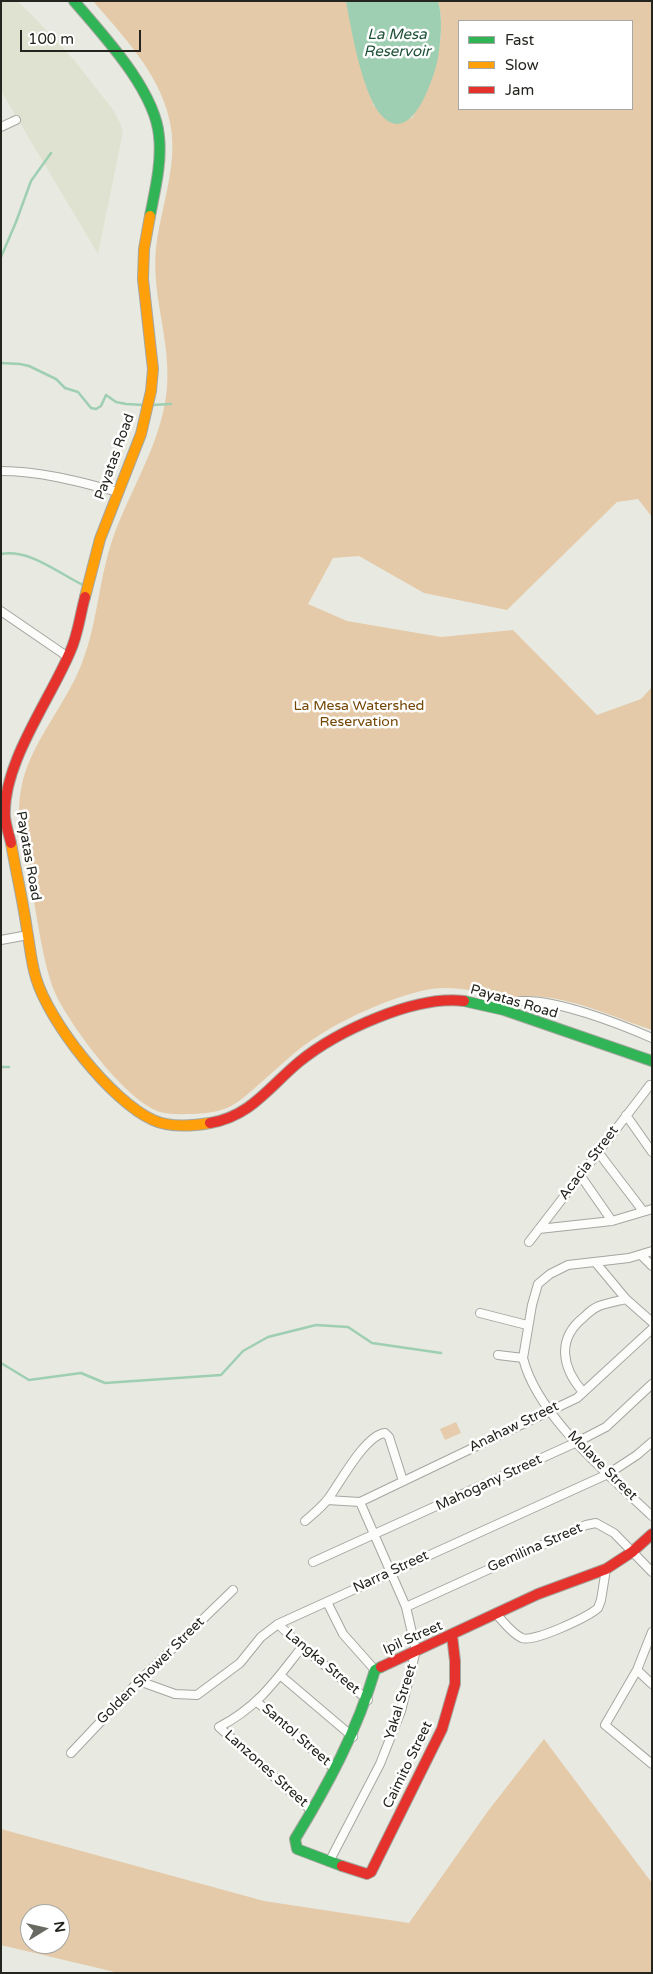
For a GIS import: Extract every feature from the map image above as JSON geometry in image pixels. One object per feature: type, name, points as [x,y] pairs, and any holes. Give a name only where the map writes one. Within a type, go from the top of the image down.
[{"type":"main road","name":"Payatas Road","points":[[74,1],[126,65],[152,110],[160,138],[143,265],[153,379],[139,439],[100,539],[74,644],[19,755],[11,775],[5,800],[5,817],[38,986],[59,1024],[94,1069],[125,1101],[140,1113],[156,1121],[166,1123],[209,1124],[237,1115],[299,1062],[349,1029],[370,1020],[439,1000],[458,1000],[490,1007],[652,1061]]},
{"type":"main road","name":"Ipil Street","points":[[369,1873],[357,1872],[300,1850],[295,1846],[295,1839],[352,1737],[368,1700],[375,1670],[538,1594],[606,1569],[632,1552],[652,1534]]},
{"type":"main road","name":"Caimito Street","points":[[369,1873],[442,1729],[455,1684],[452,1635]]},
{"type":"street","points":[[1,127],[16,120]]},
{"type":"street","points":[[1,471],[20,471],[64,478],[118,492]]},
{"type":"street","points":[[1,611],[68,657]]},
{"type":"street","points":[[1,940],[28,936]]},
{"type":"street","points":[[490,1007],[523,1001],[554,1005],[616,1023],[652,1038]]},
{"type":"street","name":"Acacia Street","points":[[529,1242],[650,1085]]},
{"type":"street","points":[[626,1115],[652,1152]]},
{"type":"street","points":[[598,1152],[643,1211]]},
{"type":"street","points":[[580,1175],[612,1221]]},
{"type":"street","points":[[539,1229],[612,1221],[652,1209]]},
{"type":"street","points":[[498,1355],[523,1358],[527,1325],[538,1284],[550,1274],[568,1265],[596,1263],[652,1252]]},
{"type":"street","points":[[641,1255],[652,1266]]},
{"type":"street","points":[[596,1263],[626,1299],[652,1322]]},
{"type":"street","points":[[583,1392],[564,1361],[566,1340],[574,1325],[597,1306],[626,1299]]},
{"type":"street","points":[[480,1313],[527,1325]]},
{"type":"street","name":"Anahaw Street","points":[[360,1502],[577,1398],[652,1329]]},
{"type":"street","name":"Molave Street","points":[[523,1358],[527,1374],[549,1410],[608,1474],[652,1516]]},
{"type":"street","name":"Mahogany Street","points":[[313,1562],[374,1536],[606,1427],[652,1384]]},
{"type":"street","points":[[305,1520],[327,1500],[352,1464],[374,1437],[379,1434],[385,1433],[389,1436],[403,1481]]},
{"type":"street","name":"Narra Street","points":[[139,1681],[175,1694],[197,1695],[240,1663],[260,1636],[278,1624],[608,1474],[652,1442]]},
{"type":"street","points":[[327,1500],[360,1502]]},
{"type":"street","name":"Yakal Street","points":[[329,1862],[380,1764],[401,1711],[416,1650],[406,1607],[360,1502]]},
{"type":"street","name":"Gemilina Street","points":[[406,1607],[586,1525],[596,1523],[614,1533],[652,1572]]},
{"type":"street","points":[[496,1614],[521,1638],[529,1639],[542,1635],[598,1608],[606,1569]]},
{"type":"street","name":"Golden Shower Street","points":[[71,1753],[139,1681],[233,1590]]},
{"type":"street","points":[[327,1602],[343,1634],[375,1670]]},
{"type":"street","name":"Langka Street","points":[[278,1624],[302,1647],[368,1700]]},
{"type":"street","points":[[652,1632],[651,1641],[637,1670],[605,1725],[652,1764]]},
{"type":"street","points":[[257,1702],[302,1647]]},
{"type":"street","points":[[637,1670],[652,1684]]},
{"type":"street","points":[[280,1675],[352,1737]]},
{"type":"street","name":"Lanzones Street","points":[[257,1702],[245,1713],[219,1727],[312,1811]]},
{"type":"street","name":"Santol Street","points":[[257,1702],[335,1769]]},
{"type":"shaded area","points":[[1,1],[17,1],[32,15],[74,60],[114,111],[120,123],[123,131],[98,254],[1,91]]},
{"type":"shaded area","points":[[456,1422],[461,1433],[445,1440],[440,1429]]},
{"type":"green space","name":"La Mesa Watershed Reservation","points":[[93,1],[346,1],[358,58],[374,106],[412,118],[432,77],[436,62],[441,31],[438,1],[652,1],[652,517],[638,499],[617,502],[507,610],[424,593],[359,556],[333,558],[308,604],[347,621],[441,637],[513,630],[597,715],[641,699],[652,687],[652,1030],[584,1006],[556,999],[532,996],[496,998],[463,989],[431,989],[388,1001],[357,1014],[330,1029],[302,1047],[247,1095],[229,1107],[208,1113],[173,1114],[160,1112],[146,1105],[116,1079],[74,1026],[56,995],[40,937],[22,846],[19,817],[21,789],[25,772],[32,756],[82,663],[92,631],[109,551],[121,517],[160,426],[167,387],[166,352],[155,266],[158,232],[171,167],[172,134],[164,101],[157,85],[127,41]]},
{"type":"green space","points":[[544,1739],[652,1883],[652,1973],[119,1973],[39,1954],[70,1954],[70,1904],[20,1904],[20,1950],[1,1945],[1,1829],[264,1901],[409,1923],[488,1811]]},
{"type":"water","name":"La Mesa Reservoir","points":[[346,1],[438,1],[441,29],[436,68],[420,106],[412,117],[403,123],[393,123],[382,116],[375,107],[359,62]]},
{"type":"waterway","points":[[1,257],[31,181],[51,153]]},
{"type":"waterway","points":[[1,363],[29,366],[56,379],[65,388],[78,392],[91,408],[96,409],[101,406],[106,395],[116,402],[144,405]]},
{"type":"waterway","points":[[152,405],[171,404]]},
{"type":"waterway","points":[[1,554],[12,553],[34,559],[85,586]]},
{"type":"waterway","points":[[1,1067],[9,1067]]},
{"type":"waterway","points":[[1,1363],[29,1380],[81,1373],[105,1383],[221,1375],[243,1351],[268,1337],[316,1325],[348,1327],[372,1343],[441,1353]]},
{"type":"traffic: fast","points":[[74,1],[126,64],[148,100],[155,118],[159,136],[160,156],[150,216]]},
{"type":"traffic: fast","points":[[464,1001],[504,1010],[652,1061]]},
{"type":"traffic: fast","points":[[342,1866],[297,1849],[295,1839],[341,1757],[360,1715],[375,1670],[381,1667]]},
{"type":"traffic: slow","points":[[85,597],[100,539],[141,434],[151,391],[153,369],[143,279],[144,249],[150,216]]},
{"type":"traffic: slow","points":[[11,843],[36,978],[43,996],[68,1037],[101,1078],[136,1110],[160,1123],[174,1125],[210,1123]]},
{"type":"traffic: jam","points":[[11,843],[5,817],[6,797],[11,776],[19,754],[73,645],[85,597]]},
{"type":"traffic: jam","points":[[210,1123],[237,1114],[248,1107],[315,1050],[355,1027],[400,1009],[444,1001],[464,1001]]},
{"type":"traffic: jam","points":[[381,1667],[538,1594],[606,1569],[632,1552],[652,1534]]},
{"type":"traffic: jam","points":[[342,1866],[367,1874],[371,1872],[442,1729],[455,1684],[452,1635]]}]
